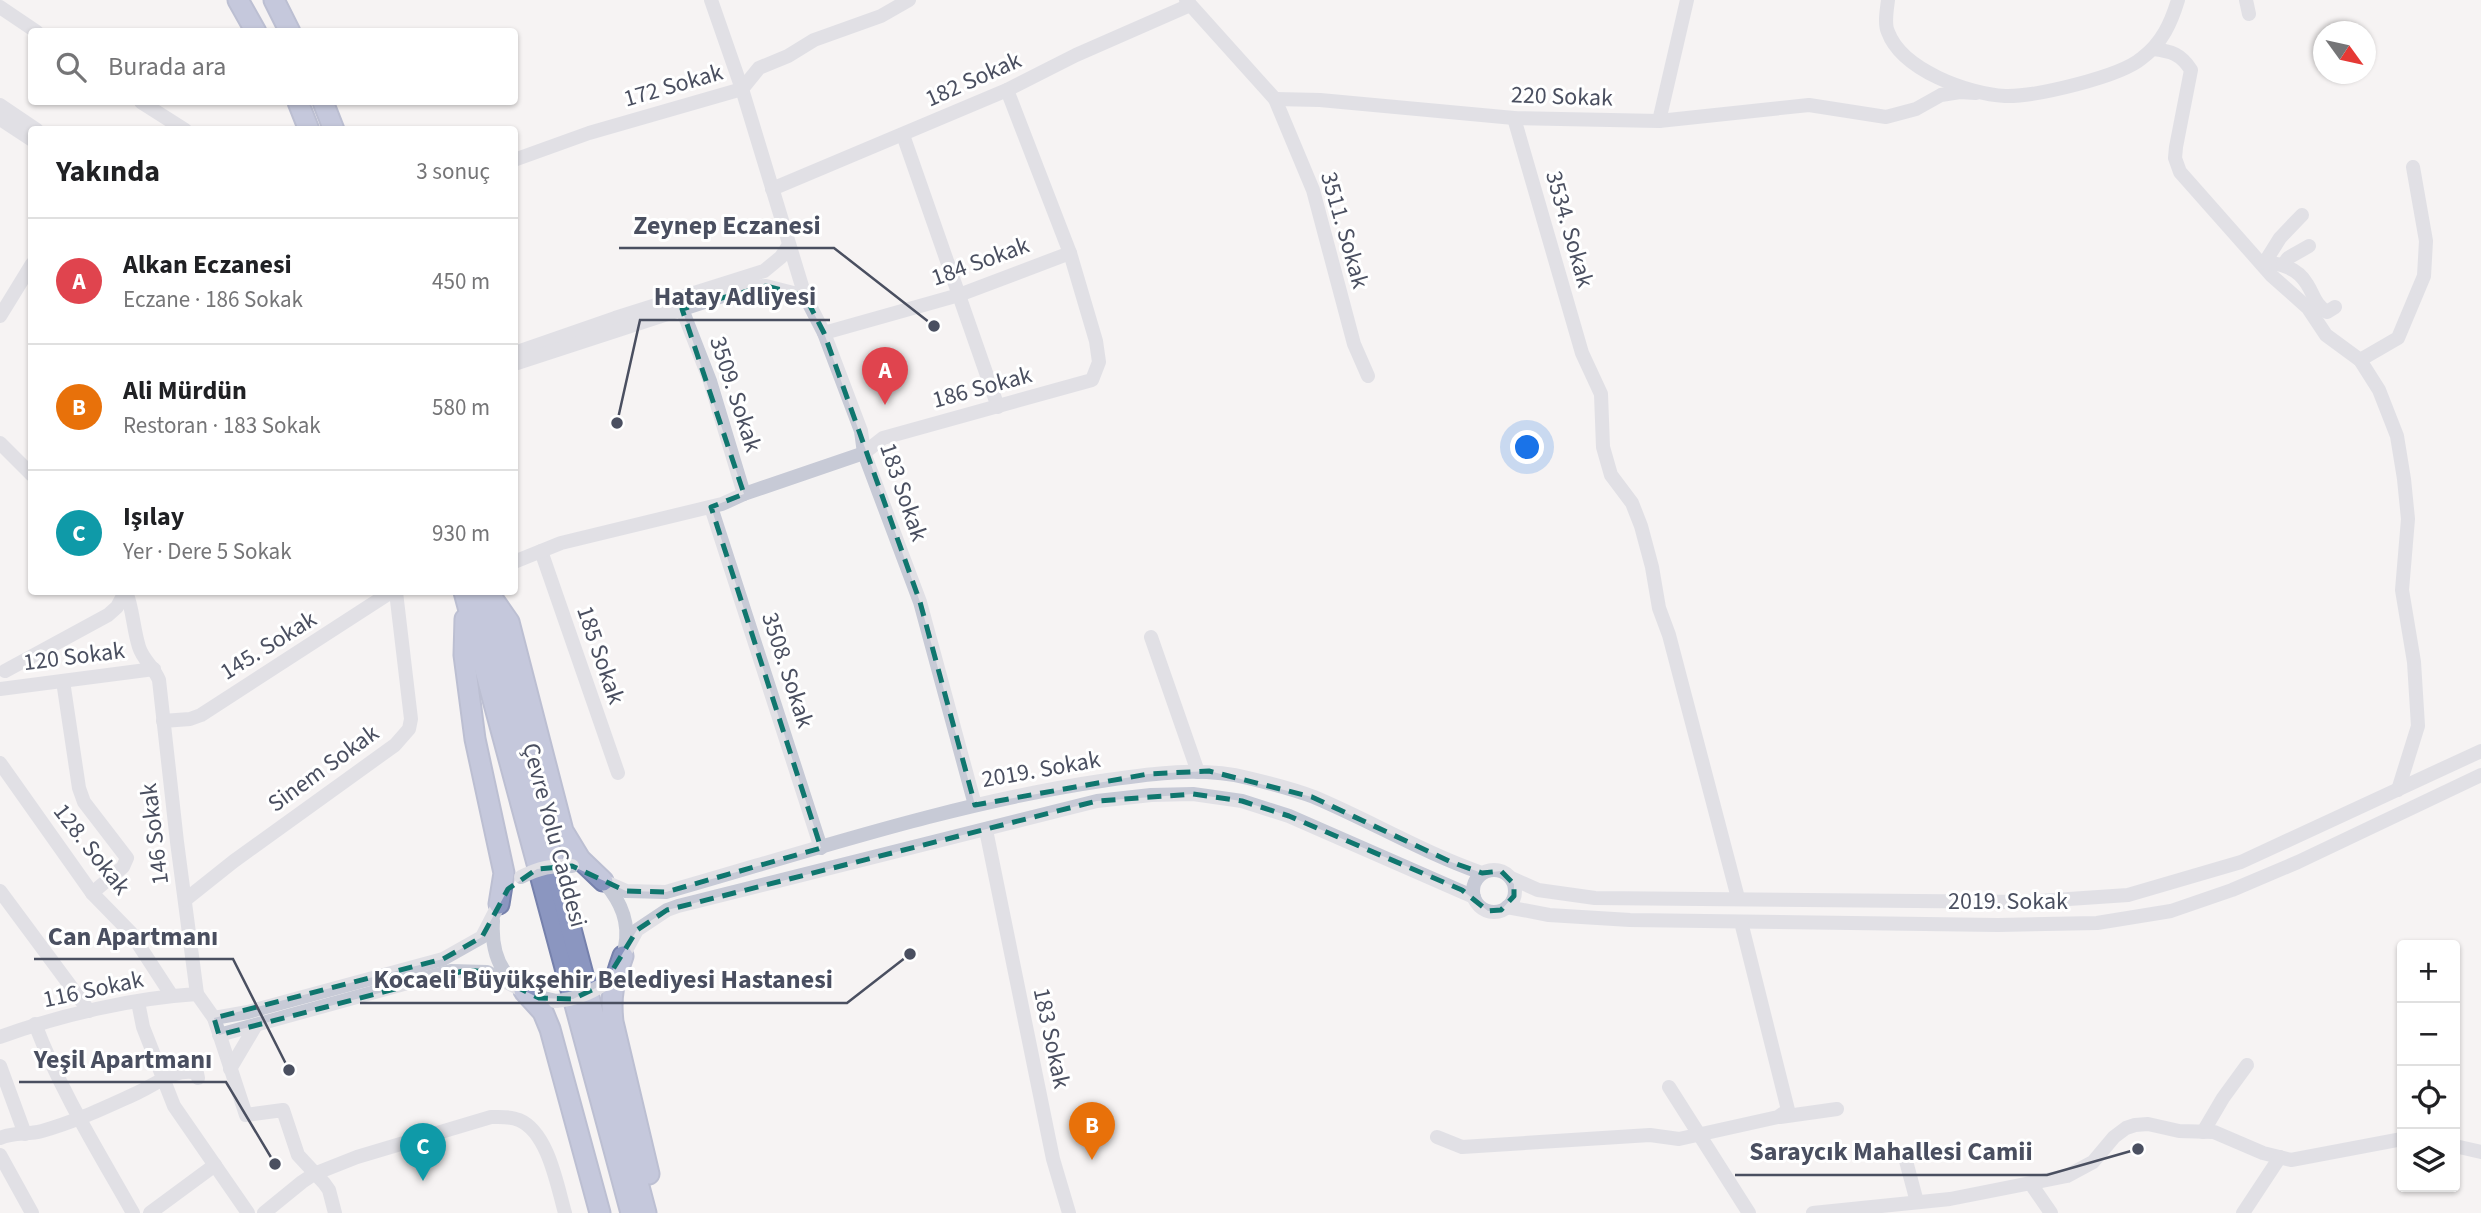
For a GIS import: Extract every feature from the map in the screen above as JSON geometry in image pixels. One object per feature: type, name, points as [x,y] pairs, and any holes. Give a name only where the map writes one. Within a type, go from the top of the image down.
[{"type":"highway","points":[[238,0],[254,28]]},
{"type":"highway","points":[[252,0],[264,28]]},
{"type":"highway","points":[[274,0],[288,28]]},
{"type":"highway","points":[[288,0],[298,28]]},
{"type":"highway","points":[[299,105],[307,126]]},
{"type":"highway","points":[[324,105],[332,126]]},
{"type":"highway","points":[[470,595],[464,655],[475,739],[504,873],[499,904]]},
{"type":"highway","name":"Çevre Yolu Caddesi","points":[[471,595],[631,1213]]},
{"type":"highway","name":"Çevre Yolu Caddesi","points":[[471,595],[617,1102],[646,1213]]},
{"type":"highway","points":[[490,595],[509,622],[563,831],[580,859],[603,881]]},
{"type":"highway","points":[[623,956],[612,985],[613,1022],[655,1213]]},
{"type":"highway","points":[[524,990],[542,1012],[550,1029],[600,1213]]},
{"type":"highway","points":[[577,1012],[620,1213]]},
{"type":"highway","points":[[617,1102],[655,1213]]},
{"type":"street","name":"183 Sokak","points":[[711,0],[742,89],[805,296],[824,333],[861,431],[864,453],[920,602],[975,805]]},
{"type":"street","name":"172 Sokak","points":[[518,159],[589,133],[742,89],[759,68],[788,56],[814,40],[881,16],[909,0]]},
{"type":"street","points":[[1659,121],[1687,0]]},
{"type":"street","points":[[1888,0],[1887,31],[1903,54],[1926,72],[1976,93],[2007,96],[2078,85],[2139,61],[2153,49],[2170,24],[2178,0]]},
{"type":"street","points":[[1188,2],[1275,99]]},
{"type":"street","name":"182 Sokak","points":[[772,189],[1007,90],[1188,2]]},
{"type":"street","points":[[0,7],[31,28]]},
{"type":"street","points":[[2153,49],[2171,51],[2184,59],[2191,70],[2176,147],[2175,158],[2180,172],[2263,262],[2272,276],[2308,309],[2326,335],[2360,360],[2379,390],[2397,436],[2408,519],[2402,590],[2414,662],[2418,726],[2398,790]]},
{"type":"street","name":"186 Sokak","points":[[518,560],[561,543],[711,507],[864,453],[883,438],[1092,380],[1099,362],[1096,341],[1070,253],[1007,90]]},
{"type":"street","name":"220 Sokak","points":[[1275,99],[1320,100],[1514,118],[1659,121],[1809,105],[1886,117],[1916,109],[1941,96],[1960,92],[1976,93]]},
{"type":"street","name":"3511. Sokak","points":[[1275,99],[1313,190],[1353,344],[1368,376]]},
{"type":"street","points":[[0,105],[31,126]]},
{"type":"street","points":[[147,105],[179,126]]},
{"type":"street","name":"3534. Sokak","points":[[1514,118],[1582,353],[1601,394],[1603,447],[1611,475],[1632,503],[1641,526],[1659,608],[1670,635],[1738,898]]},
{"type":"street","points":[[0,119],[28,137]]},
{"type":"street","points":[[903,135],[998,407]]},
{"type":"street","points":[[2360,360],[2398,338],[2424,276],[2426,241],[2413,167]]},
{"type":"street","points":[[2263,262],[2280,238],[2302,215]]},
{"type":"street","points":[[518,352],[764,271],[781,257],[789,245]]},
{"type":"street","points":[[2283,265],[2288,258],[2309,246]]},
{"type":"street","name":"184 Sokak","points":[[824,333],[959,295],[1070,253]]},
{"type":"street","points":[[2263,262],[2283,265],[2298,272],[2319,307],[2327,312],[2335,307]]},
{"type":"street","points":[[0,316],[28,270]]},
{"type":"street","points":[[518,363],[750,288],[766,285],[805,296]]},
{"type":"street","name":"3509. Sokak","points":[[682,309],[710,381],[744,494]]},
{"type":"street","points":[[0,443],[28,470]]},
{"type":"street","name":"3508. Sokak","points":[[711,507],[821,848]]},
{"type":"street","name":"185 Sokak","points":[[541,551],[618,773]]},
{"type":"street","points":[[7,688],[2,667],[108,615],[117,607],[123,595]]},
{"type":"street","name":"146 Sokak","points":[[126,595],[143,659],[154,669],[159,680],[197,994]]},
{"type":"street","name":"145. Sokak","points":[[163,721],[190,719],[201,715],[389,595]]},
{"type":"street","name":"Sinem Sokak","points":[[184,900],[396,745],[409,729],[411,719],[394,595]]},
{"type":"street","points":[[1151,637],[1198,772]]},
{"type":"street","name":"120 Sokak","points":[[7,688],[154,669]]},
{"type":"street","points":[[63,681],[79,788],[84,802],[127,858],[124,867],[92,893]]},
{"type":"street","name":"2019. Sokak","points":[[603,881],[626,891],[666,892],[975,805],[1148,774],[1209,771],[1246,778],[1312,797],[1451,862],[1482,873],[1488,870],[1501,871],[1538,890],[1595,898],[2026,902],[2128,895],[2241,862],[2481,751]]},
{"type":"street","name":"128. Sokak","points":[[1,767],[92,893],[131,933],[172,996]]},
{"type":"street","name":"2019. Sokak","points":[[623,956],[637,930],[667,910],[678,906],[1097,801],[1151,795],[1193,794],[1242,802],[1289,816],[1474,897],[1477,903],[1488,911],[1507,907],[1549,915],[1630,920],[1998,925],[2084,923],[2171,911],[2232,890],[2298,862],[2481,775]]},
{"type":"street","name":"183 Sokak","points":[[986,830],[1054,1159],[1069,1213]]},
{"type":"street","points":[[214,1018],[248,1012],[443,959],[482,937],[508,889],[521,877],[537,869],[554,865],[572,866],[588,872],[603,881],[616,896],[625,915],[627,936],[623,956],[615,971],[604,984],[573,999],[556,1001],[539,998],[486,972],[452,971],[219,1035]]},
{"type":"street","points":[[1474,897],[1474,884],[1482,873]]},
{"type":"street","points":[[1507,907],[1514,896],[1511,878]]},
{"type":"street","points":[[0,891],[89,1011]]},
{"type":"street","points":[[499,904],[493,922],[492,942],[498,961],[509,978],[524,990]]},
{"type":"street","points":[[1741,922],[1788,1110],[1778,1117]]},
{"type":"street","points":[[197,994],[214,1018],[246,1115],[283,1111],[298,1155],[329,1190],[335,1213]]},
{"type":"street","name":"116 Sokak","points":[[0,1037],[35,1024],[89,1011],[197,994]]},
{"type":"street","points":[[138,1002],[143,1027],[174,1106],[248,1213]]},
{"type":"street","points":[[35,1024],[45,1051],[133,1213]]},
{"type":"street","points":[[230,1069],[256,1025]]},
{"type":"street","points":[[2203,1132],[2222,1098],[2248,1065]]},
{"type":"street","points":[[0,1066],[25,1134]]},
{"type":"street","points":[[0,1138],[13,1133],[46,1130],[80,1118],[163,1079],[193,1071],[198,1078]]},
{"type":"street","points":[[1669,1087],[1749,1213]]},
{"type":"street","points":[[1437,1137],[1462,1147],[1650,1135],[1679,1139],[1778,1117],[1837,1109]]},
{"type":"street","points":[[264,1213],[314,1174],[357,1157],[491,1117],[511,1118],[528,1126],[546,1149],[565,1213]]},
{"type":"street","points":[[1813,1213],[1950,1199],[2067,1176],[2093,1162],[2114,1137],[2126,1128],[2148,1124],[2179,1131],[2214,1132],[2263,1153],[2291,1160],[2397,1140]]},
{"type":"street","points":[[2460,1147],[2481,1152]]},
{"type":"street","points":[[0,1154],[32,1213]]},
{"type":"street","points":[[2243,1213],[2280,1157]]},
{"type":"street","points":[[1906,1161],[1917,1202]]},
{"type":"street","points":[[150,1213],[215,1165]]},
{"type":"street","points":[[2031,1184],[2051,1213]]},
{"type":"highlighted area","points":[[766,286],[805,296],[824,333],[920,602],[975,805],[1148,774],[1209,771],[1312,797],[1451,862],[1482,873],[1501,871],[1514,884],[1514,896],[1501,910],[1488,911],[1462,890],[1289,816],[1242,801],[1193,794],[1097,801],[667,910],[637,930],[604,984],[573,999],[539,998],[487,972],[467,970],[219,1035],[214,1018],[443,959],[482,937],[508,889],[537,869],[572,866],[626,891],[666,892],[821,848],[711,507],[744,494],[682,309]]},
{"type":"place","name":"Zeynep Eczanesi","points":[[934,326]]},
{"type":"place","name":"Alkan Eczanesi","points":[[885,405]]},
{"type":"place","name":"Hatay Adliyesi","points":[[617,423]]},
{"type":"place","name":"Kocaeli Büyükşehir Belediyesi Hastanesi","points":[[910,954]]},
{"type":"place","name":"Can Apartmanı","points":[[289,1070]]},
{"type":"place","name":"Saraycık Mahallesi Camii","points":[[2138,1149]]},
{"type":"place","name":"Ali Mürdün","points":[[1092,1160]]},
{"type":"place","name":"Yeşil Apartmanı","points":[[275,1164]]},
{"type":"place","name":"Işılay","points":[[423,1181]]}]
